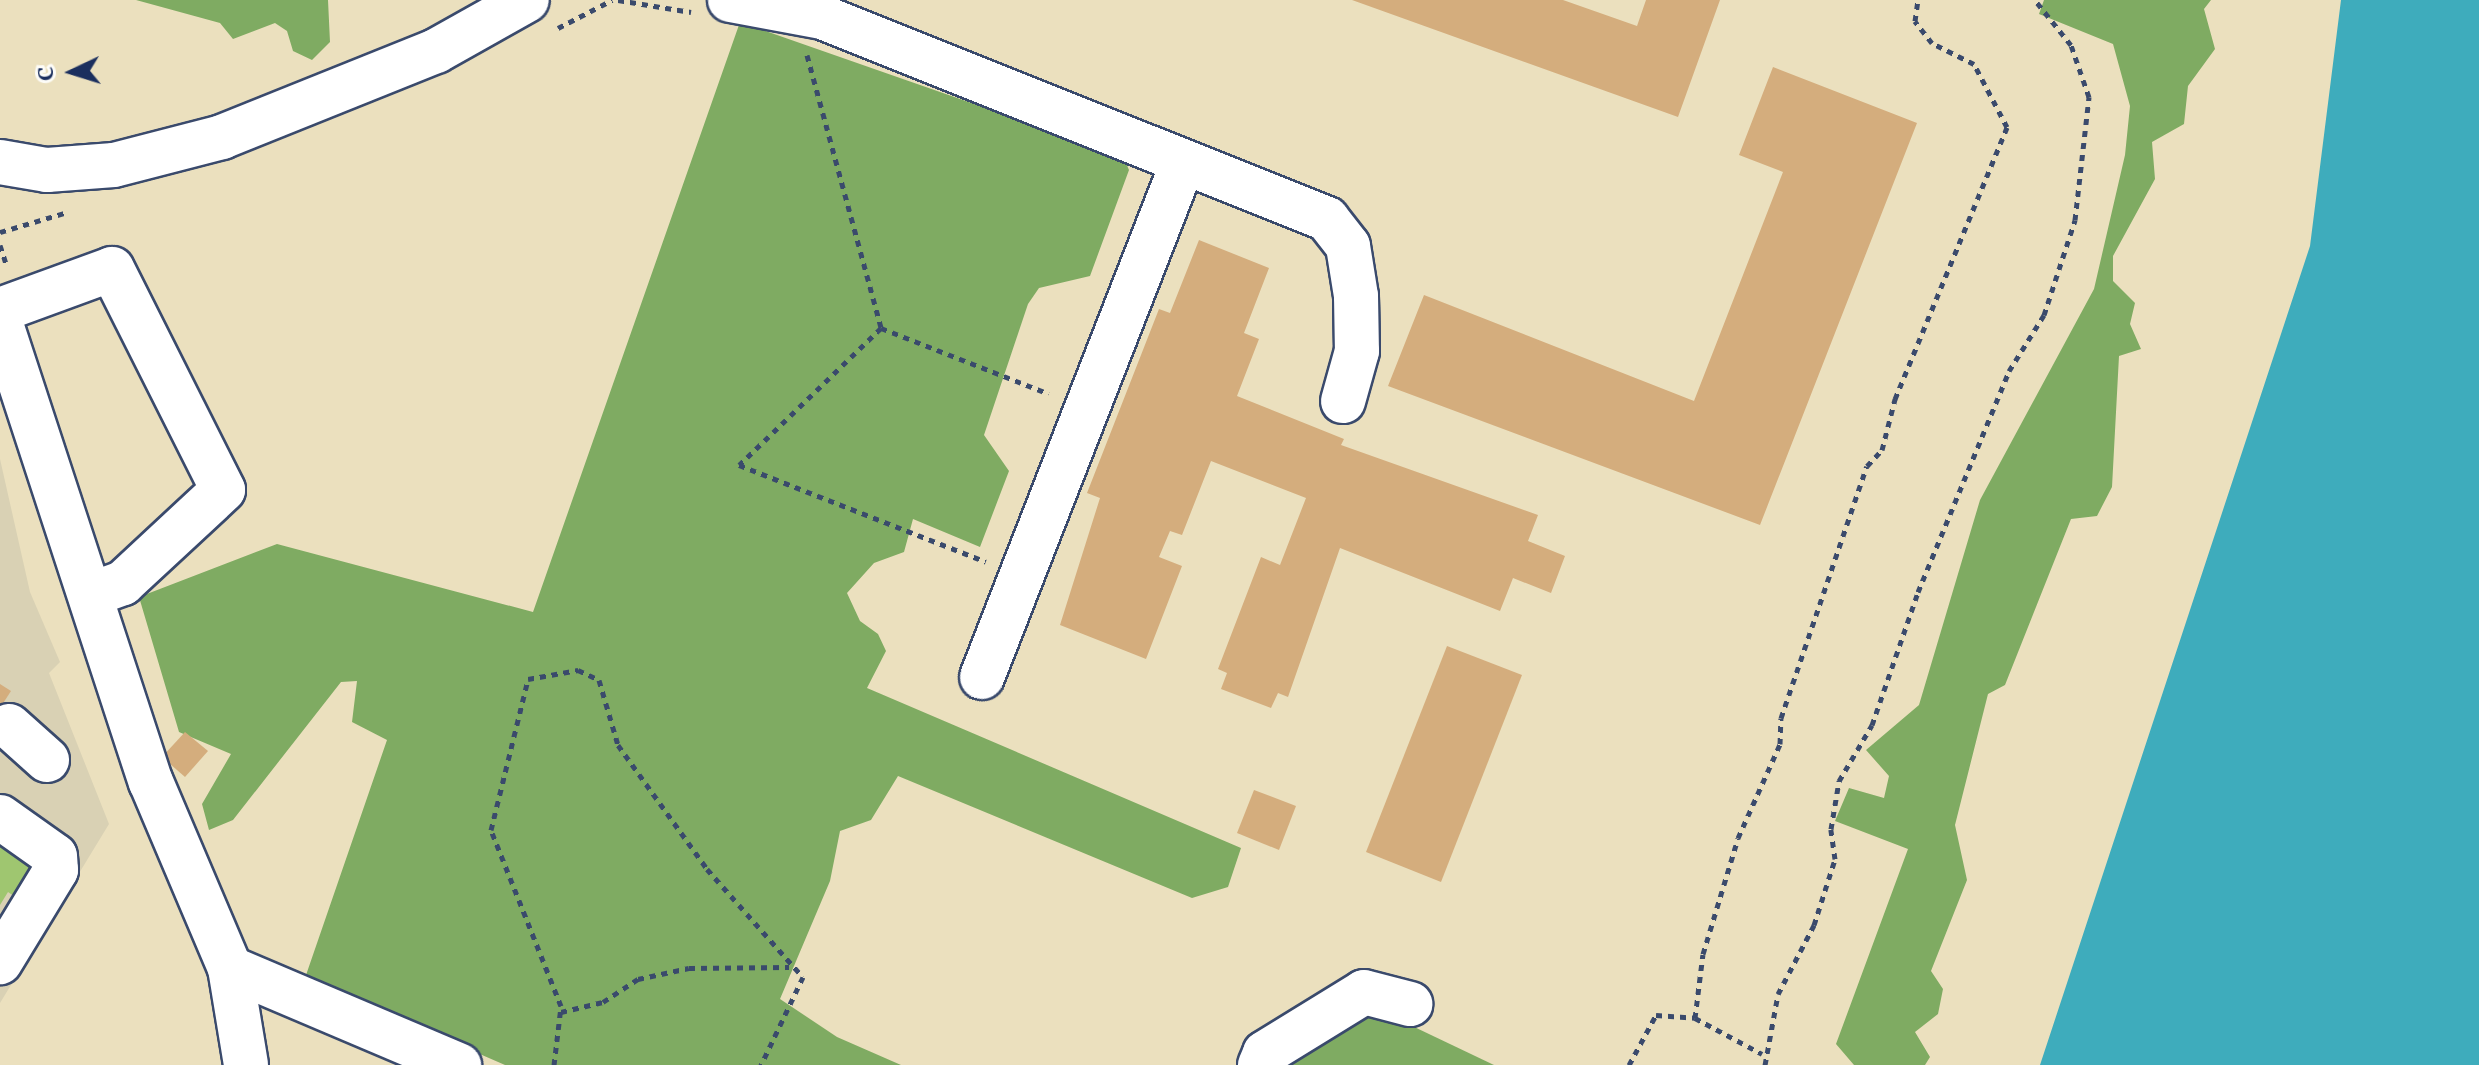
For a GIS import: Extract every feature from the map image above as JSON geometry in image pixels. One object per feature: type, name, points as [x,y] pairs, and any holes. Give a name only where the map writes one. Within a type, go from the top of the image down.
[{"type":"street","points":[[0,162],[47,170],[114,165],[222,137],[436,51],[527,0]]},
{"type":"street","points":[[710,6],[822,17],[1182,165],[1327,219],[1348,246],[1357,351],[1343,401]]},
{"type":"street","points":[[982,677],[1182,165]]},
{"type":"street","points":[[0,310],[112,269],[223,490],[123,583],[95,593]]},
{"type":"street","points":[[0,321],[7,373],[95,593],[151,782],[230,968],[246,1065]]},
{"type":"street","points":[[11,723],[47,760]]},
{"type":"street","points":[[0,817],[55,856],[56,870],[0,962]]},
{"type":"street","points":[[230,968],[459,1065]]},
{"type":"street","points":[[1260,1065],[1265,1053],[1364,992],[1410,1004]]},
{"type":"path","points":[[618,0],[710,6]]},
{"type":"path","points":[[1695,1018],[1703,954],[1738,838],[1780,744],[1781,718],[1862,481],[1882,450],[1895,399],[2007,127],[1974,64],[1932,43],[1915,21],[1918,0]]},
{"type":"path","points":[[1765,1065],[1762,1054],[1778,994],[1814,925],[1835,859],[1831,829],[1839,781],[1872,725],[1918,592],[2009,371],[2044,315],[2075,220],[2089,97],[2071,45],[2035,0]]},
{"type":"path","points":[[796,15],[881,328]]},
{"type":"path","points":[[881,328],[1087,409]]},
{"type":"path","points":[[881,328],[739,465],[1022,576]]},
{"type":"path","points":[[554,1065],[561,1012],[491,830],[528,679],[578,670],[599,680],[618,745],[790,967],[803,977],[761,1065]]},
{"type":"path","points":[[561,1012],[603,1002],[638,979],[689,968],[790,967]]},
{"type":"path","points":[[1629,1065],[1656,1015],[1695,1018],[1762,1054]]},
{"type":"shaded area","points":[[0,459],[30,592],[60,662],[49,673],[109,824],[0,1003]]},
{"type":"green space","points":[[136,0],[328,0],[330,42],[312,60],[293,51],[287,31],[275,23],[233,39],[220,23]]},
{"type":"green space","points":[[2044,0],[2211,0],[2204,9],[2215,49],[2188,86],[2184,124],[2152,142],[2155,179],[2113,256],[2113,281],[2135,303],[2130,324],[2141,349],[2119,356],[2112,487],[2097,516],[2071,519],[2005,685],[1988,694],[1955,825],[1967,880],[1931,971],[1943,989],[1938,1014],[1915,1032],[1930,1057],[1925,1065],[1854,1065],[1836,1044],[1908,849],[1835,821],[1849,788],[1884,798],[1889,776],[1866,750],[1919,705],[1980,500],[2094,289],[2125,155],[2130,106],[2113,44],[2039,14]]},
{"type":"green space","points":[[740,22],[1123,156],[1129,170],[1090,276],[1039,288],[1028,304],[984,435],[1009,471],[980,547],[913,519],[904,552],[874,563],[847,593],[860,621],[878,634],[886,651],[867,688],[1241,848],[1228,887],[1192,898],[898,776],[871,820],[840,831],[830,881],[780,999],[837,1037],[901,1065],[505,1065],[305,978],[387,740],[352,722],[357,681],[341,682],[233,820],[209,830],[202,804],[231,754],[179,732],[139,597],[277,544],[533,612]]},
{"type":"green space","points":[[0,844],[30,865],[21,901],[8,892],[0,905]]},
{"type":"green space","points":[[1387,1014],[1494,1065],[1274,1065],[1333,1017]]},
{"type":"water","points":[[2341,0],[2479,0],[2479,1065],[2040,1065],[2310,246]]},
{"type":"building","points":[[1352,0],[1563,0],[1637,26],[1646,0],[1720,0],[1678,117]]},
{"type":"building","points":[[1773,67],[1917,123],[1760,525],[1388,386],[1424,295],[1694,401],[1783,172],[1739,155]]},
{"type":"building","points":[[1199,240],[1269,268],[1244,333],[1259,339],[1237,396],[1344,439],[1341,445],[1538,515],[1528,541],[1565,556],[1551,593],[1513,578],[1500,611],[1340,548],[1288,697],[1278,693],[1271,708],[1221,689],[1227,673],[1218,669],[1261,557],[1280,565],[1306,498],[1211,461],[1182,535],[1170,531],[1159,557],[1182,566],[1146,659],[1060,625],[1100,498],[1087,493],[1159,309],[1170,313]]},
{"type":"building","points":[[1447,646],[1522,675],[1441,882],[1366,852]]},
{"type":"building","points":[[0,684],[11,691],[0,708]]},
{"type":"building","points":[[185,732],[208,751],[185,777],[162,757]]},
{"type":"building","points":[[1254,790],[1296,806],[1279,850],[1237,833]]}]
